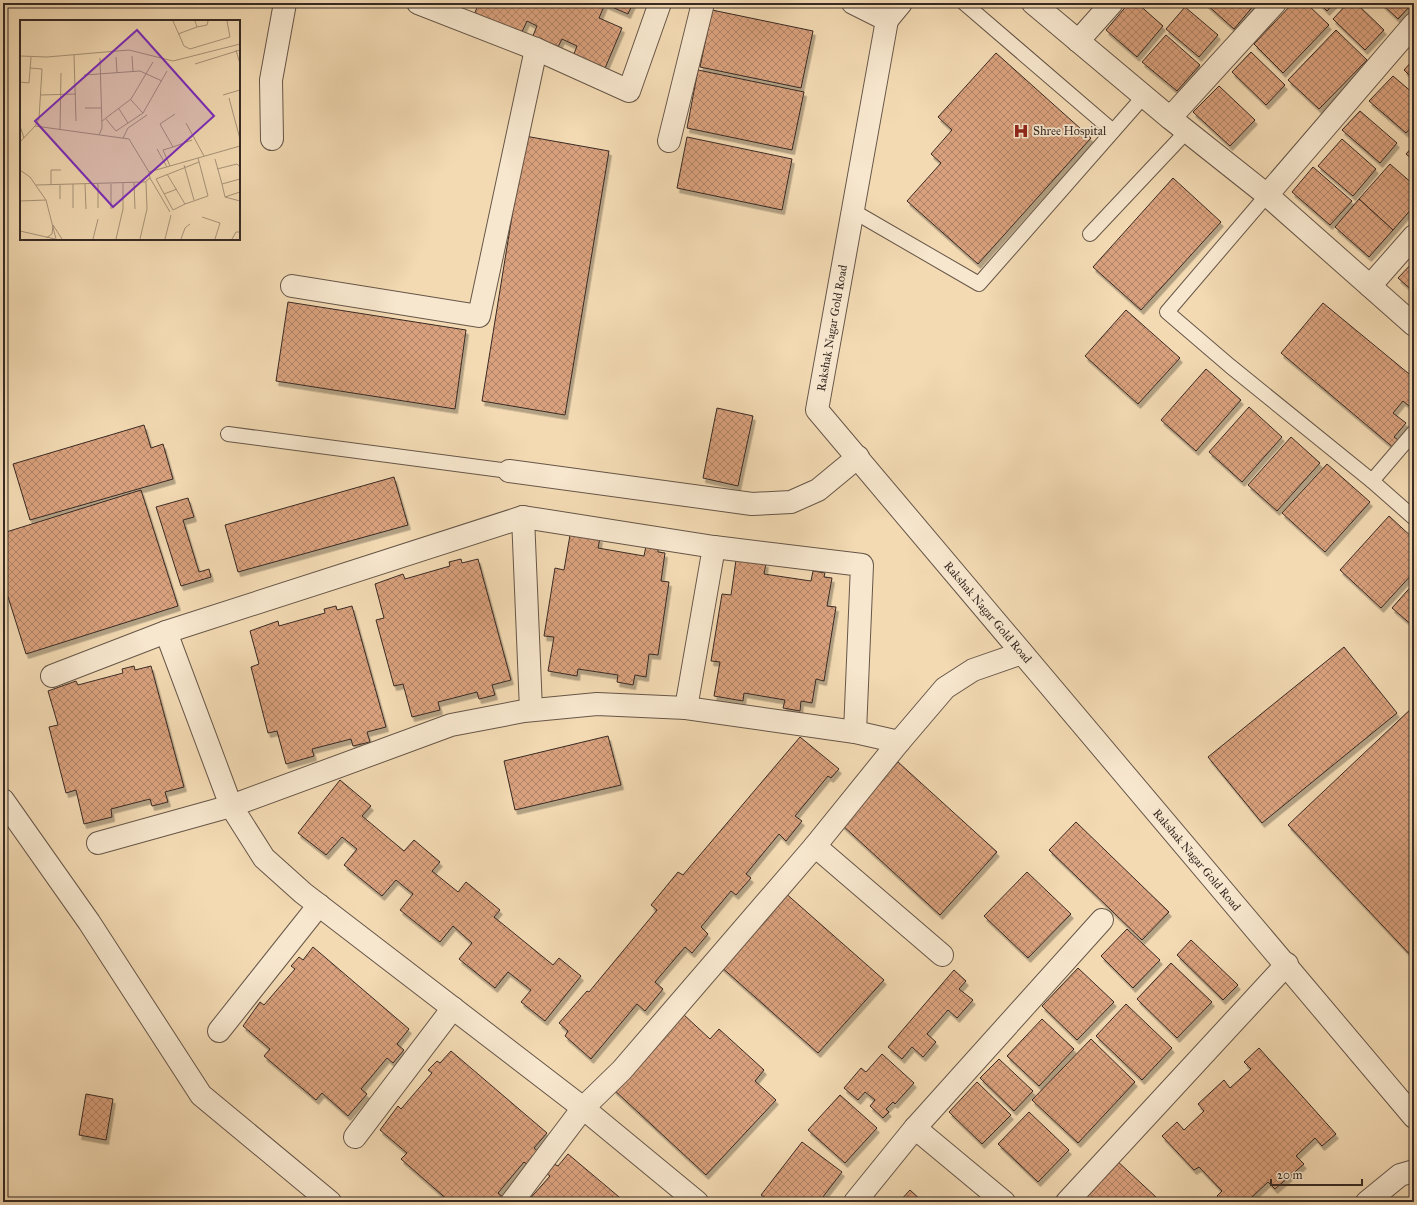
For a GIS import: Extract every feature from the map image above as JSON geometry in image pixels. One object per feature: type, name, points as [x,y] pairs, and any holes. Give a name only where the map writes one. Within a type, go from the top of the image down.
[{"type":"street","points":[[272,139],[271,80],[285,3]]},
{"type":"street","points":[[418,3],[536,49],[629,91],[660,3]]},
{"type":"street","points":[[670,141],[703,3]]},
{"type":"street","points":[[853,3],[886,20],[901,3]]},
{"type":"street","points":[[1033,3],[1170,118],[1267,195],[1414,325]]},
{"type":"street","points":[[1078,41],[1112,3]]},
{"type":"street","points":[[1170,118],[1275,3]]},
{"type":"street","name":"Rakshak Nagar Gold Road","points":[[886,20],[818,410],[1022,653],[1287,964],[1414,1117]]},
{"type":"street","points":[[1267,195],[1414,24]]},
{"type":"street","points":[[292,286],[479,316],[536,49]]},
{"type":"street","points":[[1370,286],[1414,236]]},
{"type":"street","points":[[509,471],[752,504],[792,502],[818,490],[858,457]]},
{"type":"street","points":[[523,517],[531,710]]},
{"type":"street","points":[[52,676],[166,632],[523,517],[714,547],[862,565],[855,732]]},
{"type":"street","points":[[686,708],[714,547]]},
{"type":"street","points":[[166,632],[232,806],[264,858],[319,905],[584,1108],[697,1202]]},
{"type":"street","points":[[512,1202],[584,1108],[622,1070],[815,846],[899,742],[946,688],[972,670],[1022,653]]},
{"type":"street","points":[[98,843],[232,806],[451,726],[531,710],[597,704],[686,708],[855,732],[899,742]]},
{"type":"street","points":[[3,800],[89,922],[201,1095],[330,1202]]},
{"type":"street","points":[[815,846],[942,955]]},
{"type":"street","points":[[219,1031],[319,905]]},
{"type":"street","points":[[854,1202],[915,1128],[1102,920]]},
{"type":"street","points":[[1067,1202],[1287,964]]},
{"type":"street","points":[[355,1137],[453,1008]]},
{"type":"street","points":[[915,1128],[1004,1202]]},
{"type":"street","points":[[1367,1202],[1400,1175],[1414,1171]]},
{"type":"lane","points":[[964,3],[1113,131]]},
{"type":"lane","points":[[853,212],[979,284],[1144,96]]},
{"type":"lane","points":[[1090,234],[1187,131]]},
{"type":"lane","points":[[1267,195],[1167,312],[1414,518]]},
{"type":"lane","points":[[1372,482],[1414,432]]},
{"type":"lane","points":[[228,434],[509,471]]},
{"type":"building","points":[[479,3],[633,3],[628,14],[605,4],[599,18],[622,28],[603,73],[572,59],[577,46],[562,39],[557,49],[532,38],[537,26],[527,21],[521,34],[473,17]]},
{"type":"building","points":[[1129,3],[1137,3],[1163,26],[1137,57],[1106,30]]},
{"type":"building","points":[[1205,3],[1254,3],[1255,4],[1234,29]]},
{"type":"building","points":[[1293,3],[1306,3],[1329,25],[1283,73],[1254,44]]},
{"type":"building","points":[[1319,3],[1335,3],[1327,11]]},
{"type":"building","points":[[1348,3],[1356,3],[1384,30],[1365,50],[1333,19]]},
{"type":"building","points":[[1381,3],[1413,3],[1398,19]]},
{"type":"building","points":[[1185,7],[1218,35],[1199,57],[1166,29]]},
{"type":"building","points":[[712,10],[813,31],[801,88],[700,67]]},
{"type":"building","points":[[1336,30],[1367,60],[1319,109],[1288,80]]},
{"type":"building","points":[[1166,35],[1200,65],[1177,91],[1142,62]]},
{"type":"building","points":[[1251,52],[1285,85],[1266,105],[1232,72]]},
{"type":"building","points":[[996,53],[1091,138],[978,264],[907,201],[941,163],[931,154],[952,130],[938,117]]},
{"type":"building","points":[[1414,59],[1414,80],[1404,70]]},
{"type":"building","points":[[698,70],[804,92],[792,150],[687,128]]},
{"type":"building","points":[[1393,76],[1414,94],[1414,124],[1406,133],[1369,101]]},
{"type":"building","points":[[1219,86],[1255,120],[1230,146],[1193,112]]},
{"type":"building","points":[[1360,111],[1397,143],[1380,163],[1342,130]]},
{"type":"building","points":[[525,136],[609,151],[565,415],[482,401]]},
{"type":"building","points":[[687,137],[792,159],[782,210],[677,188]]},
{"type":"building","points":[[1342,139],[1376,169],[1353,196],[1318,166]]},
{"type":"building","points":[[1414,145],[1414,161],[1406,154]]},
{"type":"building","points":[[1390,164],[1414,185],[1414,206],[1393,230],[1359,199]]},
{"type":"building","points":[[1313,167],[1352,201],[1330,225],[1292,192]]},
{"type":"building","points":[[1173,178],[1221,222],[1141,310],[1093,267]]},
{"type":"building","points":[[1359,199],[1393,230],[1369,257],[1335,227]]},
{"type":"building","points":[[1414,261],[1414,292],[1398,278]]},
{"type":"building","points":[[288,302],[466,330],[455,409],[276,381]]},
{"type":"building","points":[[1323,303],[1414,378],[1414,410],[1403,401],[1393,413],[1406,423],[1394,437],[1401,442],[1395,449],[1281,353]]},
{"type":"building","points":[[1126,310],[1180,358],[1138,404],[1085,356]]},
{"type":"building","points":[[1206,369],[1241,400],[1196,451],[1161,420]]},
{"type":"building","points":[[1249,407],[1282,437],[1242,482],[1209,452]]},
{"type":"building","points":[[717,408],[753,416],[738,486],[703,478]]},
{"type":"building","points":[[144,425],[151,448],[163,444],[173,479],[30,520],[13,464]]},
{"type":"building","points":[[1291,437],[1320,463],[1277,511],[1248,485]]},
{"type":"building","points":[[1327,464],[1370,502],[1325,552],[1282,513]]},
{"type":"building","points":[[394,477],[408,525],[238,572],[225,525]]},
{"type":"building","points":[[141,490],[178,606],[26,654],[3,581],[3,533]]},
{"type":"building","points":[[188,498],[194,517],[183,520],[199,572],[209,569],[211,577],[181,586],[156,507]]},
{"type":"building","points":[[1389,516],[1414,539],[1414,572],[1381,608],[1340,570]]},
{"type":"building","points":[[570,535],[600,538],[598,548],[644,556],[646,546],[658,547],[658,552],[665,553],[661,581],[669,582],[658,655],[649,654],[646,677],[635,675],[633,685],[617,682],[618,675],[578,669],[577,676],[548,671],[554,637],[544,636],[555,568],[564,570]]},
{"type":"building","points":[[461,559],[462,563],[478,559],[511,680],[492,685],[495,695],[479,699],[477,692],[438,702],[440,710],[412,717],[403,684],[394,686],[376,620],[384,618],[375,584],[403,574],[405,579],[450,566],[449,562]]},
{"type":"building","points":[[736,560],[766,563],[764,574],[811,581],[813,571],[825,573],[824,577],[832,578],[827,606],[836,607],[824,681],[816,679],[812,703],[801,701],[800,711],[783,708],[785,700],[744,693],[743,701],[714,696],[720,662],[711,661],[722,594],[731,595]]},
{"type":"building","points":[[1414,583],[1414,627],[1392,608]]},
{"type":"building","points":[[336,606],[337,610],[352,606],[386,727],[367,732],[370,742],[353,746],[351,739],[312,749],[314,756],[286,764],[277,731],[268,733],[251,667],[259,664],[250,631],[278,621],[279,626],[325,613],[324,609]]},
{"type":"building","points":[[1344,647],[1397,713],[1262,823],[1208,757]]},
{"type":"building","points":[[134,666],[135,670],[151,666],[184,787],[165,792],[168,802],[152,806],[150,799],[111,809],[112,817],[84,824],[76,790],[66,793],[49,727],[58,725],[48,691],[76,681],[78,685],[123,673],[122,669]]},
{"type":"building","points":[[1414,706],[1414,959],[1288,825]]},
{"type":"building","points":[[608,736],[621,785],[515,810],[504,761]]},
{"type":"building","points":[[800,737],[839,769],[831,778],[828,776],[795,816],[802,821],[786,841],[779,834],[746,874],[751,878],[736,895],[731,891],[701,927],[708,934],[692,953],[685,947],[655,982],[663,989],[645,1011],[637,1004],[591,1059],[565,1036],[568,1031],[559,1023],[587,991],[589,992],[657,910],[651,905],[678,872],[683,875]]},
{"type":"building","points":[[898,762],[997,852],[940,915],[841,824]]},
{"type":"building","points":[[340,780],[371,806],[362,816],[404,851],[414,840],[440,862],[432,871],[458,892],[466,882],[500,910],[494,917],[553,965],[559,958],[581,976],[545,1021],[521,1002],[531,990],[508,972],[495,988],[459,959],[472,943],[453,926],[440,942],[400,910],[413,894],[396,880],[382,896],[344,865],[357,849],[342,837],[326,855],[298,833]]},
{"type":"building","points":[[1076,822],[1169,912],[1142,940],[1049,850]]},
{"type":"building","points":[[1027,872],[1071,914],[1028,958],[984,916]]},
{"type":"building","points":[[783,891],[884,980],[818,1053],[719,965]]},
{"type":"building","points":[[1127,929],[1160,960],[1133,988],[1101,956]]},
{"type":"building","points":[[1191,940],[1238,985],[1223,1000],[1177,955]]},
{"type":"building","points":[[313,947],[409,1029],[397,1044],[404,1050],[393,1063],[387,1058],[361,1089],[367,1094],[348,1116],[322,1093],[316,1100],[264,1056],[270,1049],[243,1026],[260,1002],[264,1005],[295,969],[291,966],[299,957],[303,960]]},
{"type":"building","points":[[1171,963],[1212,1002],[1177,1038],[1137,999]]},
{"type":"building","points":[[1078,968],[1114,1002],[1077,1040],[1042,1006]]},
{"type":"building","points":[[954,970],[966,981],[959,989],[973,1000],[957,1018],[948,1010],[927,1034],[936,1042],[923,1057],[912,1047],[902,1059],[888,1047]]},
{"type":"building","points":[[1126,1004],[1172,1048],[1142,1080],[1096,1036]]},
{"type":"building","points":[[683,1014],[710,1039],[719,1029],[764,1070],[755,1081],[776,1100],[706,1175],[613,1089]]},
{"type":"building","points":[[1042,1019],[1074,1049],[1039,1086],[1007,1056]]},
{"type":"building","points":[[1091,1039],[1135,1082],[1078,1143],[1032,1100]]},
{"type":"building","points":[[1259,1048],[1336,1134],[1322,1146],[1315,1138],[1296,1156],[1304,1164],[1275,1189],[1268,1182],[1250,1199],[1253,1202],[1223,1202],[1217,1196],[1222,1191],[1199,1167],[1194,1170],[1162,1136],[1177,1122],[1184,1130],[1204,1111],[1198,1104],[1224,1080],[1230,1088],[1251,1069],[1244,1062]]},
{"type":"building","points":[[451,1051],[547,1133],[534,1148],[541,1154],[530,1167],[524,1162],[498,1193],[504,1198],[501,1202],[464,1202],[459,1197],[455,1202],[450,1202],[401,1159],[407,1153],[380,1130],[398,1106],[401,1109],[432,1073],[428,1070],[437,1061],[440,1063]]},
{"type":"building","points":[[882,1054],[914,1083],[895,1104],[893,1102],[886,1109],[889,1112],[883,1118],[870,1106],[875,1100],[865,1092],[858,1100],[844,1088],[861,1068],[866,1072]]},
{"type":"building","points":[[999,1059],[1033,1091],[1014,1111],[980,1078]]},
{"type":"building","points":[[977,1082],[1011,1115],[982,1144],[949,1112]]},
{"type":"building","points":[[86,1094],[113,1099],[106,1140],[79,1135]]},
{"type":"building","points":[[840,1095],[877,1128],[845,1163],[808,1130]]},
{"type":"building","points":[[1029,1112],[1069,1150],[1038,1182],[998,1144]]},
{"type":"building","points":[[802,1142],[842,1172],[819,1202],[771,1202],[761,1195]]},
{"type":"building","points":[[568,1154],[625,1202],[527,1202],[550,1176],[546,1173],[554,1164],[558,1166]]},
{"type":"building","points":[[1115,1159],[1157,1198],[1153,1202],[1082,1202],[1093,1191],[1089,1186]]},
{"type":"building","points":[[910,1190],[923,1202],[899,1202]]},
{"type":"place","name":"Shree Hospital","points":[[1021,131]]}]
